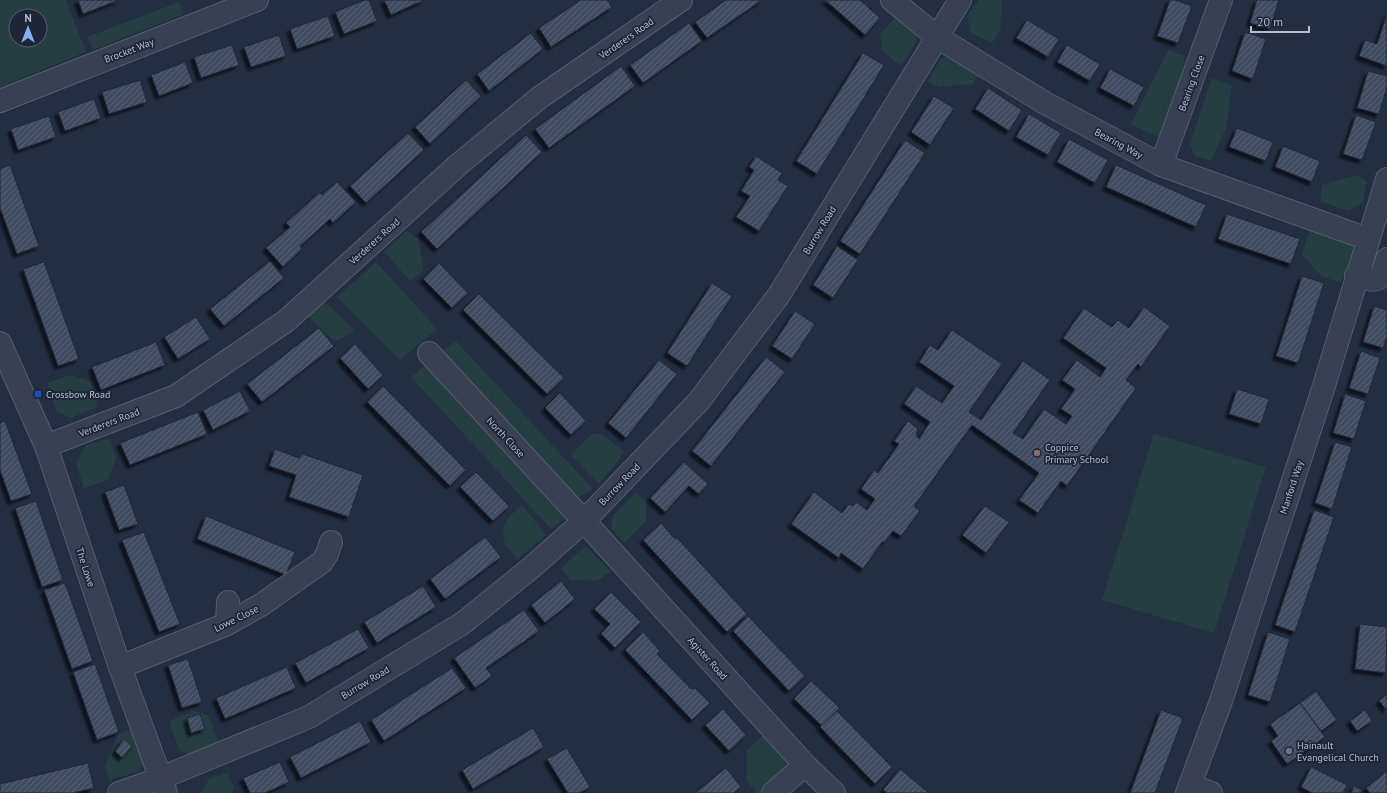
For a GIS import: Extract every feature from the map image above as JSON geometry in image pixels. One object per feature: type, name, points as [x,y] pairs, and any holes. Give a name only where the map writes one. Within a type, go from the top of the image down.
[{"type":"street","name":"Brocket Way","points":[[0,101],[257,0]]},
{"type":"street","name":"Verderers Road","points":[[46,446],[176,396],[286,321],[458,165],[533,103],[681,0]]},
{"type":"street","name":"Bearing Way","points":[[892,0],[937,36],[1045,103],[1161,165],[1368,239]]},
{"type":"street","name":"Burrow Road","points":[[120,793],[163,786],[308,717],[463,622],[532,567],[584,521],[699,401],[779,295],[960,0]]},
{"type":"street","name":"Bearing Close","points":[[1161,165],[1221,0]]},
{"type":"street","name":"Manford Way","points":[[1188,789],[1226,686],[1323,389],[1356,276],[1386,185]]},
{"type":"street","points":[[1356,276],[1373,280],[1378,279],[1382,276],[1387,259]]},
{"type":"street","name":"The Lowe","points":[[0,343],[46,446],[120,667],[163,786]]},
{"type":"street","name":"North Close","points":[[429,354],[584,521]]},
{"type":"street","name":"Agister Road","points":[[584,521],[805,765],[834,793]]},
{"type":"street","name":"Lowe Close","points":[[120,667],[227,624],[261,606],[322,562],[327,554],[331,542]]},
{"type":"street","points":[[227,624],[228,602]]},
{"type":"street","points":[[773,793],[805,765]]},
{"type":"street","points":[[1188,789],[1211,793]]},
{"type":"green space","points":[[0,0],[66,0],[86,52],[0,87]]},
{"type":"green space","points":[[979,0],[1002,0],[1000,31],[992,43],[971,33],[967,15]]},
{"type":"green space","points":[[179,2],[184,14],[93,50],[87,37]]},
{"type":"green space","points":[[897,16],[912,25],[917,33],[917,38],[913,48],[901,66],[882,51],[880,34]]},
{"type":"green space","points":[[1168,50],[1185,56],[1181,88],[1166,134],[1155,136],[1131,124]]},
{"type":"green space","points":[[958,55],[982,72],[972,84],[938,87],[928,82],[941,58]]},
{"type":"green space","points":[[1212,78],[1232,86],[1226,128],[1211,161],[1194,155],[1190,144]]},
{"type":"green space","points":[[1355,175],[1367,181],[1363,202],[1348,211],[1320,201],[1322,185]]},
{"type":"green space","points":[[1311,226],[1350,239],[1355,248],[1341,283],[1321,276],[1302,254]]},
{"type":"green space","points":[[407,231],[418,239],[424,270],[410,281],[384,251]]},
{"type":"green space","points":[[376,262],[437,329],[400,360],[337,297]]},
{"type":"green space","points":[[325,302],[355,331],[334,342],[308,316]]},
{"type":"green space","points":[[456,341],[593,489],[577,499],[438,355]]},
{"type":"green space","points":[[427,364],[569,516],[551,529],[411,377]]},
{"type":"green space","points":[[70,375],[90,381],[98,407],[71,418],[57,412],[47,383]]},
{"type":"green space","points":[[592,434],[601,434],[625,452],[599,484],[571,455]]},
{"type":"green space","points":[[1154,434],[1266,467],[1214,633],[1102,600]]},
{"type":"green space","points":[[110,438],[116,458],[108,480],[84,488],[76,463],[86,445]]},
{"type":"green space","points":[[636,493],[646,502],[646,521],[624,543],[611,528],[613,516]]},
{"type":"green space","points":[[522,505],[546,535],[518,559],[505,545],[503,529],[507,519]]},
{"type":"green space","points":[[586,546],[611,572],[596,581],[571,580],[561,568]]},
{"type":"green space","points":[[194,711],[208,715],[219,743],[190,755],[179,750],[169,721]]},
{"type":"green space","points":[[138,727],[148,759],[138,772],[109,780],[105,766],[119,734]]},
{"type":"green space","points":[[765,733],[785,753],[785,771],[760,793],[757,793],[746,781],[747,750]]},
{"type":"green space","points":[[228,773],[234,788],[230,793],[201,793],[209,779]]},
{"type":"building","points":[[78,0],[119,0],[83,14]]},
{"type":"building","points":[[365,0],[369,0],[377,21],[344,34],[335,12]]},
{"type":"building","points":[[384,0],[424,0],[391,15]]},
{"type":"building","points":[[581,0],[607,0],[612,7],[551,47],[539,28]]},
{"type":"building","points":[[726,0],[762,0],[707,38],[695,22]]},
{"type":"building","points":[[825,0],[860,0],[880,18],[865,35]]},
{"type":"building","points":[[1170,0],[1175,0],[1192,6],[1178,43],[1157,36]]},
{"type":"building","points":[[1257,0],[1279,0],[1270,29],[1250,23]]},
{"type":"building","points":[[1387,14],[1387,66],[1359,56],[1365,40],[1377,44]]},
{"type":"building","points":[[328,16],[335,36],[297,49],[290,29]]},
{"type":"building","points":[[1027,20],[1059,39],[1048,57],[1016,38]]},
{"type":"building","points":[[689,23],[702,41],[643,83],[630,65]]},
{"type":"building","points":[[1245,32],[1266,39],[1253,79],[1232,71]]},
{"type":"building","points":[[531,33],[543,49],[489,91],[477,74]]},
{"type":"building","points":[[279,35],[286,56],[251,67],[244,47]]},
{"type":"building","points":[[232,45],[239,65],[201,78],[194,57]]},
{"type":"building","points":[[1067,45],[1100,64],[1090,81],[1057,62]]},
{"type":"building","points":[[863,53],[884,65],[817,174],[796,161]]},
{"type":"building","points":[[185,62],[193,83],[159,96],[151,75]]},
{"type":"building","points":[[621,66],[635,86],[549,148],[535,129]]},
{"type":"building","points":[[1110,69],[1144,87],[1134,106],[1100,88]]},
{"type":"building","points":[[1368,71],[1387,76],[1387,87],[1379,114],[1357,108]]},
{"type":"building","points":[[140,80],[147,102],[109,114],[102,92]]},
{"type":"building","points":[[466,80],[481,96],[430,144],[415,127]]},
{"type":"building","points":[[988,88],[1022,110],[1009,131],[975,109]]},
{"type":"building","points":[[934,96],[954,108],[930,145],[911,132]]},
{"type":"building","points":[[94,99],[101,118],[65,131],[58,112]]},
{"type":"building","points":[[1029,114],[1061,133],[1048,155],[1016,137]]},
{"type":"building","points":[[1356,115],[1376,122],[1362,160],[1343,154]]},
{"type":"building","points":[[49,116],[56,137],[18,150],[11,129]]},
{"type":"building","points":[[1237,128],[1273,142],[1266,161],[1229,147]]},
{"type":"building","points":[[408,133],[424,150],[366,203],[350,186]]},
{"type":"building","points":[[526,135],[542,152],[437,249],[421,232]]},
{"type":"building","points":[[1069,139],[1108,160],[1095,183],[1057,162]]},
{"type":"building","points":[[905,140],[925,153],[860,254],[840,241]]},
{"type":"building","points":[[1283,146],[1320,161],[1312,182],[1275,167]]},
{"type":"building","points":[[756,156],[782,173],[778,180],[788,186],[759,231],[736,217],[750,196],[741,191],[754,170],[749,167]]},
{"type":"building","points":[[10,165],[39,246],[17,254],[0,208],[0,169]]},
{"type":"building","points":[[1116,165],[1206,205],[1196,227],[1106,187]]},
{"type":"building","points":[[337,182],[356,202],[333,223],[330,219],[300,246],[302,249],[283,267],[266,248],[290,227],[286,223],[320,192],[322,195]]},
{"type":"building","points":[[1227,214],[1300,239],[1291,264],[1218,239]]},
{"type":"building","points":[[837,246],[858,260],[833,298],[813,285]]},
{"type":"building","points":[[270,261],[284,278],[224,326],[210,309]]},
{"type":"building","points":[[44,262],[79,359],[58,366],[23,269]]},
{"type":"building","points":[[439,263],[468,293],[452,308],[423,279]]},
{"type":"building","points":[[1302,276],[1324,283],[1298,363],[1276,356]]},
{"type":"building","points":[[712,283],[732,296],[687,366],[667,353]]},
{"type":"building","points":[[479,294],[564,378],[547,394],[463,310]]},
{"type":"building","points":[[1374,306],[1387,310],[1387,337],[1383,348],[1363,342]]},
{"type":"building","points":[[1144,307],[1170,326],[1141,367],[1138,364],[1126,380],[1136,388],[1067,486],[1061,481],[1038,513],[1019,500],[1039,473],[972,425],[914,506],[920,511],[901,536],[893,531],[885,542],[882,542],[863,569],[841,553],[839,558],[791,524],[814,492],[842,513],[849,504],[853,506],[856,502],[867,510],[875,499],[861,489],[874,470],[878,473],[899,444],[894,441],[908,421],[918,429],[916,435],[919,439],[930,422],[904,404],[916,386],[942,403],[954,386],[919,362],[930,345],[938,350],[952,330],[1002,364],[969,412],[981,420],[1023,361],[1050,380],[1013,433],[1023,439],[1044,409],[1066,424],[1072,416],[1061,409],[1075,389],[1062,380],[1077,360],[1100,377],[1106,368],[1063,338],[1084,308],[1112,327],[1118,320],[1129,328]]},
{"type":"building","points":[[795,311],[815,324],[792,359],[772,346]]},
{"type":"building","points":[[196,317],[210,339],[178,359],[164,337]]},
{"type":"building","points":[[319,328],[334,346],[262,402],[247,384]]},
{"type":"building","points":[[156,342],[165,365],[101,390],[92,367]]},
{"type":"building","points":[[355,344],[383,375],[368,389],[340,358]]},
{"type":"building","points":[[1361,351],[1380,358],[1368,394],[1349,388]]},
{"type":"building","points":[[766,357],[785,372],[711,466],[692,451]]},
{"type":"building","points":[[659,360],[677,374],[626,438],[608,423]]},
{"type":"building","points":[[383,386],[466,470],[450,486],[367,402]]},
{"type":"building","points":[[1237,389],[1269,399],[1261,424],[1229,414]]},
{"type":"building","points":[[240,391],[250,411],[213,430],[203,410]]},
{"type":"building","points":[[560,393],[586,421],[571,435],[545,408]]},
{"type":"building","points":[[1345,394],[1366,401],[1354,439],[1333,433]]},
{"type":"building","points":[[198,412],[207,434],[130,465],[120,443]]},
{"type":"building","points":[[5,421],[32,494],[11,501],[0,470],[0,423]]},
{"type":"building","points":[[1335,442],[1352,447],[1332,509],[1315,503]]},
{"type":"building","points":[[275,449],[299,458],[303,454],[363,475],[349,517],[289,497],[296,475],[269,466]]},
{"type":"building","points":[[684,462],[708,484],[699,494],[689,486],[665,512],[650,498]]},
{"type":"building","points":[[476,472],[509,506],[493,521],[460,487]]},
{"type":"building","points":[[124,485],[138,524],[119,530],[105,492]]},
{"type":"building","points":[[36,501],[63,580],[42,587],[15,508]]},
{"type":"building","points":[[985,506],[1009,522],[986,553],[962,535]]},
{"type":"building","points":[[1314,510],[1334,517],[1295,632],[1275,625]]},
{"type":"building","points":[[206,516],[295,552],[286,575],[197,539]]},
{"type":"building","points":[[661,523],[674,538],[677,538],[747,614],[727,632],[643,540]]},
{"type":"building","points":[[144,532],[180,624],[159,632],[122,540]]},
{"type":"building","points":[[485,537],[501,557],[445,599],[430,579]]},
{"type":"building","points":[[561,581],[575,599],[545,623],[531,605]]},
{"type":"building","points":[[65,583],[93,661],[72,669],[44,590]]},
{"type":"building","points":[[423,586],[436,607],[377,643],[364,622]]},
{"type":"building","points":[[611,592],[641,622],[615,648],[601,634],[610,624],[594,609]]},
{"type":"building","points":[[524,610],[539,631],[486,668],[492,676],[475,688],[454,658]]},
{"type":"building","points":[[748,616],[805,676],[789,691],[733,631]]},
{"type":"building","points":[[1360,624],[1387,627],[1386,673],[1355,669]]},
{"type":"building","points":[[358,629],[369,648],[306,683],[295,663]]},
{"type":"building","points":[[643,632],[660,651],[657,654],[691,689],[695,688],[710,703],[692,720],[625,650]]},
{"type":"building","points":[[1268,632],[1290,639],[1270,702],[1248,695]]},
{"type":"building","points":[[188,659],[202,702],[182,708],[168,665]]},
{"type":"building","points":[[95,664],[119,732],[97,740],[73,672]]},
{"type":"building","points":[[287,667],[296,688],[225,719],[216,698]]},
{"type":"building","points":[[452,668],[466,688],[384,741],[371,720]]},
{"type":"building","points":[[811,681],[840,708],[822,726],[794,699]]},
{"type":"building","points":[[1316,691],[1337,720],[1321,731],[1300,703]]},
{"type":"building","points":[[1386,695],[1387,696],[1387,710],[1379,701]]},
{"type":"building","points":[[1300,703],[1325,737],[1287,764],[1271,741],[1278,736],[1270,724]]},
{"type":"building","points":[[723,709],[746,735],[729,751],[705,725]]},
{"type":"building","points":[[1161,710],[1183,718],[1155,793],[1130,793]]},
{"type":"building","points":[[1365,710],[1372,721],[1357,731],[1350,721]]},
{"type":"building","points":[[837,711],[892,767],[875,784],[820,727]]},
{"type":"building","points":[[200,714],[205,729],[191,733],[187,718]]},
{"type":"building","points":[[360,721],[371,742],[301,778],[290,757]]},
{"type":"building","points":[[533,728],[544,747],[473,789],[462,770]]},
{"type":"building","points":[[124,739],[132,746],[122,758],[115,751]]},
{"type":"building","points":[[567,748],[590,787],[580,793],[568,793],[547,759]]},
{"type":"building","points":[[280,762],[289,782],[265,793],[250,793],[243,778]]},
{"type":"building","points":[[88,763],[94,788],[73,793],[0,793],[0,784]]},
{"type":"building","points":[[1311,767],[1347,785],[1343,793],[1312,793],[1301,787]]},
{"type":"building","points":[[726,768],[741,787],[734,793],[695,793]]},
{"type":"building","points":[[900,769],[929,793],[887,793],[883,790]]},
{"type":"building","points":[[1387,771],[1387,793],[1370,793],[1366,788]]},
{"type":"building","points":[[1354,786],[1362,790],[1360,793],[1351,793]]},
{"type":"place","name":"Crossbow Road","points":[[38,394]]},
{"type":"place","name":"Coppice Primary School","points":[[1037,453]]},
{"type":"place","name":"Hainault Evangelical Church","points":[[1289,751]]}]
